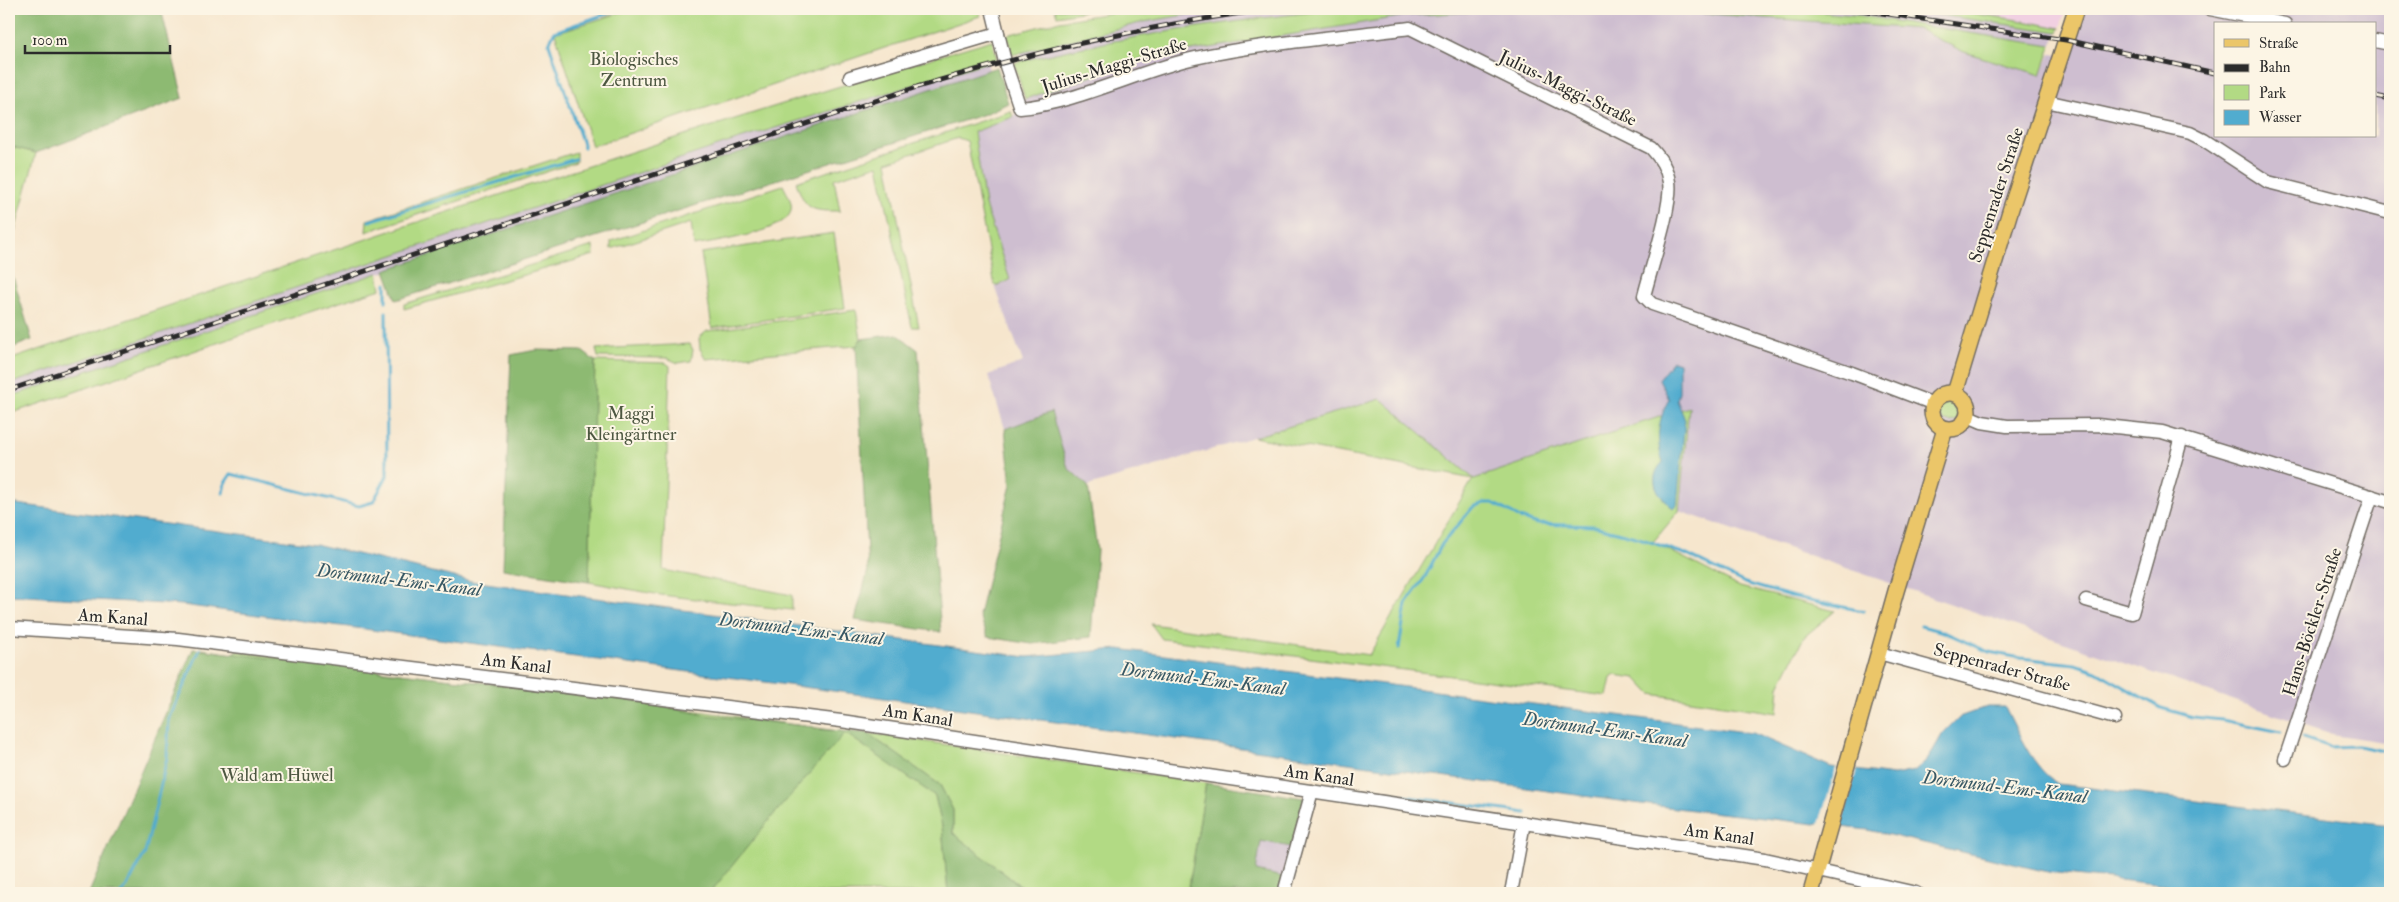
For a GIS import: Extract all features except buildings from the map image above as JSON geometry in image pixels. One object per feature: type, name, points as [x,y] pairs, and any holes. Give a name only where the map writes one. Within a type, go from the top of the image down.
[{"type":"main road","name":"Seppenrader Straße","points":[[1955,393],[2001,240],[2076,9]]},
{"type":"main road","points":[[1955,393],[1967,402],[1968,416],[1959,427],[1945,429],[1934,418],[1934,404],[1942,394],[1955,393]]},
{"type":"main road","points":[[1811,893],[1945,429]]},
{"type":"street","points":[[850,77],[998,33],[992,9]]},
{"type":"street","points":[[2210,9],[2274,22]]},
{"type":"street","name":"Julius-Maggi-Straße","points":[[998,33],[1020,108],[1053,102],[1157,68],[1196,58],[1322,38],[1410,28],[1651,148],[1663,162],[1670,184],[1668,202],[1644,296],[1652,304],[1852,373],[1934,404]]},
{"type":"street","points":[[2376,41],[2390,44]]},
{"type":"street","points":[[2046,101],[2190,133],[2204,140],[2268,182],[2390,213]]},
{"type":"street","points":[[1968,416],[1993,425],[2098,426],[2162,432],[2390,502]]},
{"type":"street","points":[[2086,600],[2132,613],[2182,437]]},
{"type":"street","name":"Hans-Böckler-Straße","points":[[2285,759],[2372,496]]},
{"type":"street","name":"Am Kanal","points":[[9,628],[178,640],[841,721],[1765,859],[1916,893]]},
{"type":"street","name":"Seppenrader Straße","points":[[1879,653],[2115,718]]},
{"type":"street","points":[[1284,893],[1312,791]]},
{"type":"street","points":[[1511,893],[1524,823]]},
{"type":"shaded area","points":[[1219,9],[1340,9],[1258,18],[1129,39],[1022,61],[1020,53],[1144,22]]},
{"type":"shaded area","points":[[1518,9],[1593,9],[1711,14],[1918,29],[1964,52],[2041,75],[2050,54],[2066,56],[2079,9],[2390,9],[2390,743],[2332,734],[1679,511],[1689,407],[1474,479],[1381,399],[1088,486],[1068,468],[1051,412],[1005,429],[988,375],[1023,362],[995,286],[1010,280],[985,205],[974,132],[1013,117],[1025,99],[1142,59],[1405,16]]},
{"type":"shaded area","points":[[1788,9],[1898,9],[2058,32],[2051,46],[1863,16]]},
{"type":"shaded area","points":[[1935,9],[2066,9],[2060,28],[2016,19]]},
{"type":"shaded area","points":[[987,62],[989,70],[9,397],[9,384],[727,143]]},
{"type":"shaded area","points":[[1261,841],[1291,847],[1283,877],[1255,871]]},
{"type":"green space","points":[[9,9],[161,9],[183,98],[36,153],[9,146]]},
{"type":"green space","name":"Biologisches Zentrum","points":[[632,9],[979,9],[980,16],[592,146],[555,33]]},
{"type":"green space","points":[[1055,9],[1097,9],[1057,16]]},
{"type":"green space","points":[[1134,9],[1219,9],[1144,22],[1012,55],[1007,35],[1060,21]]},
{"type":"green space","points":[[1340,9],[1518,9],[1405,16],[1142,59],[1025,99],[1014,63],[1054,53],[1176,30]]},
{"type":"green space","points":[[1593,9],[1788,9],[1863,16],[2051,46],[2041,75],[1964,52],[1918,29],[1711,14]]},
{"type":"green space","points":[[1898,9],[1939,10],[1979,14],[2060,28],[2058,32]]},
{"type":"green space","points":[[992,40],[997,59],[727,143],[9,384],[9,360],[622,155]]},
{"type":"green space","points":[[997,67],[1008,103],[985,114],[396,300],[385,270]]},
{"type":"green space","points":[[1011,111],[1013,117],[974,132],[985,205],[1010,280],[995,286],[967,141],[958,138],[887,162],[919,327],[912,327],[878,165],[834,179],[840,211],[822,211],[811,207],[803,199],[796,182]]},
{"type":"green space","points":[[9,146],[36,153],[9,253]]},
{"type":"green space","points":[[576,152],[576,162],[366,232],[367,220]]},
{"type":"green space","points":[[783,185],[790,201],[791,211],[777,225],[748,235],[694,246],[691,223],[611,249],[611,241]]},
{"type":"green space","points":[[834,233],[845,308],[712,328],[701,253]]},
{"type":"green space","points":[[593,246],[594,255],[404,309],[404,304]]},
{"type":"green space","points":[[9,263],[32,340],[9,349]]},
{"type":"green space","points":[[378,273],[381,289],[9,414],[9,397]]},
{"type":"green space","points":[[856,310],[861,339],[856,346],[706,359],[700,349],[699,338],[707,331]]},
{"type":"green space","points":[[897,334],[918,350],[941,632],[855,620],[868,570],[856,346],[861,339]]},
{"type":"green space","points":[[690,344],[693,350],[691,361],[678,363],[667,358],[598,357],[596,349]]},
{"type":"green space","points":[[536,350],[582,351],[595,361],[589,582],[503,569],[511,355]]},
{"type":"green space","name":"Maggi Kleingärtner","points":[[595,361],[666,363],[670,366],[663,570],[792,595],[792,610],[661,595],[589,582]]},
{"type":"green space","points":[[1950,398],[1958,402],[1962,410],[1958,418],[1950,422],[1942,418],[1938,410],[1942,402]]},
{"type":"green space","points":[[1381,399],[1474,479],[1689,407],[1679,511],[1653,542],[1740,587],[1835,611],[1804,637],[1779,686],[1777,713],[1651,694],[1636,678],[1615,675],[1611,678],[1607,696],[1162,639],[1151,624],[1369,655],[1473,479],[1254,437]]},
{"type":"green space","points":[[1051,412],[1068,468],[1088,486],[1097,550],[1091,637],[1032,644],[988,637],[979,615],[1011,485],[1005,429]]},
{"type":"green space","name":"Wald am Hüwel","points":[[193,649],[632,700],[705,715],[814,727],[814,729],[867,733],[940,785],[953,810],[953,833],[1029,893],[948,893],[942,826],[935,796],[845,733],[770,819],[710,893],[89,893]]},
{"type":"green space","name":"Wald am Hüwel","points":[[202,649],[233,654],[237,651],[423,676],[623,698],[655,705],[846,732],[935,796],[942,826],[948,893],[94,893]]},
{"type":"green space","points":[[867,733],[1206,783],[1188,893],[1029,893],[953,833],[953,810],[940,785]]},
{"type":"green space","points":[[1206,783],[1304,798],[1291,847],[1261,841],[1256,871],[1283,877],[1279,893],[1188,893]]},
{"type":"water","points":[[1673,361],[1679,363],[1679,392],[1677,400],[1685,420],[1677,505],[1673,508],[1659,493],[1656,487],[1655,475],[1663,462],[1658,438],[1660,422],[1669,399],[1659,379]]},
{"type":"water","name":"Dortmund-Ems-Kanal","points":[[9,503],[315,544],[471,581],[1027,657],[1119,649],[1752,733],[1831,767],[1894,775],[1914,771],[1928,759],[1943,733],[1959,717],[1987,707],[2005,707],[2033,759],[2058,784],[2390,825],[2390,893],[2236,893],[2048,872],[1868,830],[1641,804],[848,693],[182,605],[9,595]]},
{"type":"pier","points":[[1837,765],[1858,766],[1840,829],[1818,827]]},
{"type":"waterway","points":[[584,147],[549,44],[554,32],[620,9]]},
{"type":"waterway","points":[[369,221],[575,159]]},
{"type":"waterway","points":[[386,284],[386,301]]},
{"type":"waterway","points":[[223,493],[225,483],[231,474],[359,506],[373,502],[387,476],[386,312]]},
{"type":"waterway","points":[[1399,648],[1406,604],[1425,577],[1442,544],[1473,507],[1484,503],[1493,503],[1520,518],[1538,524],[1594,526],[1639,538],[1685,554],[1745,583],[1790,596],[1863,611]]},
{"type":"waterway","points":[[1921,626],[1944,632],[1989,652],[2021,658],[2075,664],[2096,671],[2161,708],[2193,717],[2222,720],[2281,732]]},
{"type":"waterway","points":[[121,893],[127,887],[145,853],[167,758],[169,719],[200,649]]},
{"type":"waterway","points":[[2303,738],[2330,747],[2358,746],[2390,752]]},
{"type":"waterway","points":[[1396,795],[1526,813]]},
{"type":"railway","points":[[9,390],[917,87],[1004,62],[1093,40],[1227,15],[1272,9]]},
{"type":"railway","points":[[1854,9],[2066,40],[2214,73]]},
{"type":"railway","points":[[2376,96],[2390,99]]}]
